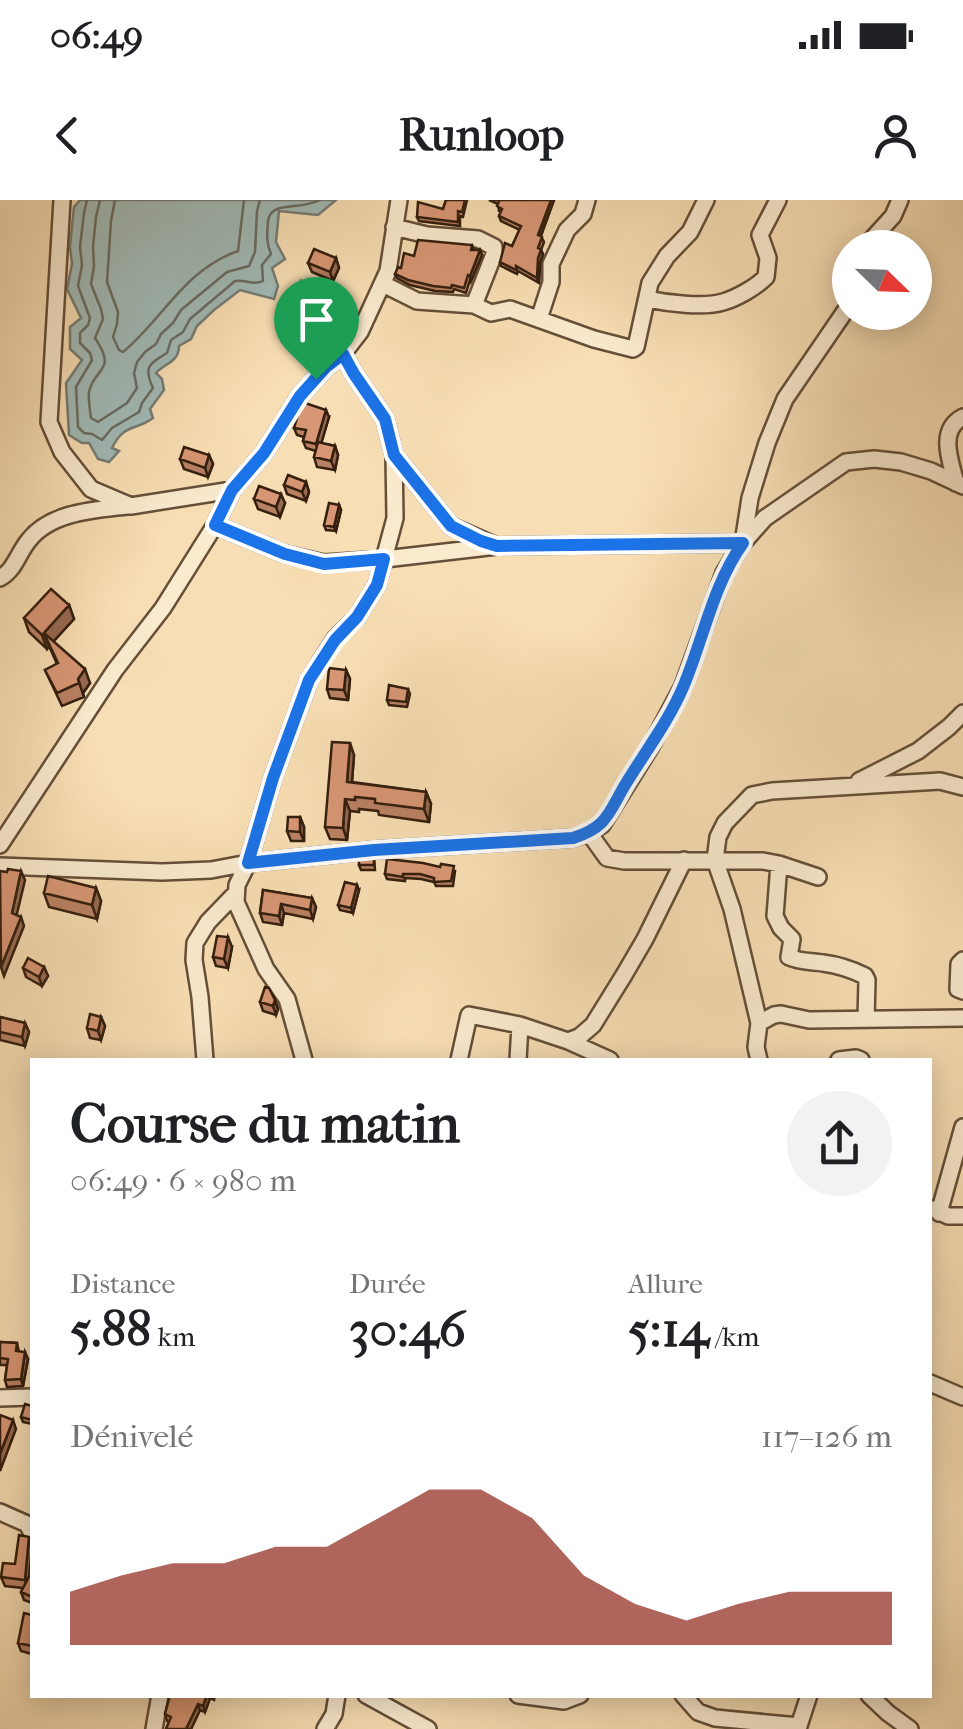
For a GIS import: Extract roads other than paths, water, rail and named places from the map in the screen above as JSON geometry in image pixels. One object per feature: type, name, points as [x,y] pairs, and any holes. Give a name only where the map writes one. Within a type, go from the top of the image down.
[{"type":"street","points":[[62,200],[48,422],[62,452],[91,488],[131,506]]},
{"type":"street","points":[[0,845],[115,670],[163,608],[232,490],[264,453],[300,396],[360,332],[388,271],[399,200]]},
{"type":"street","points":[[540,319],[551,282],[551,264],[587,201],[569,200]]},
{"type":"street","points":[[382,284],[417,301],[474,306],[491,313],[506,309],[633,349],[650,284],[667,256],[690,232],[706,200]]},
{"type":"street","points":[[647,299],[664,303],[721,303],[760,284],[766,278],[768,258],[760,234],[778,200]]},
{"type":"street","points":[[880,230],[900,200]]},
{"type":"street","points":[[394,227],[478,239],[494,247],[474,306]]},
{"type":"street","points":[[743,543],[750,498],[785,400],[832,330]]},
{"type":"street","points":[[303,1058],[287,999],[266,969],[235,894],[309,680],[377,585],[395,518],[394,455],[385,419],[343,354]]},
{"type":"street","points":[[959,484],[947,443],[949,429],[963,416]]},
{"type":"street","points":[[394,455],[451,526],[497,546]]},
{"type":"street","points":[[0,866],[211,870],[374,850],[573,838],[589,833],[602,825],[650,748],[683,686],[724,573],[765,518],[846,462],[900,462],[959,484]]},
{"type":"street","points":[[0,578],[8,574],[32,534],[61,518],[232,490]]},
{"type":"street","points":[[215,525],[285,554],[324,564],[497,546],[743,543]]},
{"type":"street","points":[[852,785],[918,751],[963,712]]},
{"type":"street","points":[[759,1058],[759,1023],[732,909],[715,860],[718,836],[725,823],[752,795],[772,791],[940,781],[963,787]]},
{"type":"street","points":[[589,833],[606,858],[763,861],[818,877]]},
{"type":"street","points":[[568,1041],[592,1025],[644,939],[684,860]]},
{"type":"street","points":[[778,864],[775,916],[792,938],[789,957],[844,967],[864,976],[866,1020]]},
{"type":"street","points":[[205,1058],[194,943],[235,894]]},
{"type":"street","points":[[963,960],[958,964],[956,984],[963,991]]},
{"type":"street","points":[[759,1023],[774,1014],[802,1020],[963,1018]]},
{"type":"street","points":[[459,1058],[468,1015],[520,1024],[606,1058]]},
{"type":"street","points":[[518,1058],[520,1024]]},
{"type":"street","points":[[963,1127],[934,1210],[948,1216],[963,1216]]},
{"type":"street","points":[[932,1384],[963,1397]]},
{"type":"street","points":[[0,1398],[30,1397]]},
{"type":"street","points":[[1,1514],[30,1524]]},
{"type":"street","points":[[154,1729],[159,1698]]},
{"type":"street","points":[[325,1729],[334,1714],[336,1698]]},
{"type":"street","points":[[371,1698],[428,1729]]},
{"type":"street","points":[[541,1698],[572,1698]]},
{"type":"street","points":[[686,1698],[698,1712],[715,1718],[799,1728],[808,1698]]},
{"type":"street","points":[[872,1698],[910,1729]]},
{"type":"water","points":[[80,200],[336,200],[318,215],[279,211],[276,242],[285,259],[272,268],[278,286],[274,299],[240,290],[197,326],[191,339],[179,346],[174,359],[156,373],[164,390],[150,409],[153,418],[121,435],[112,448],[119,451],[109,462],[98,459],[89,443],[69,435],[66,383],[82,360],[70,349],[70,327],[81,318],[67,289],[74,207]]}]
